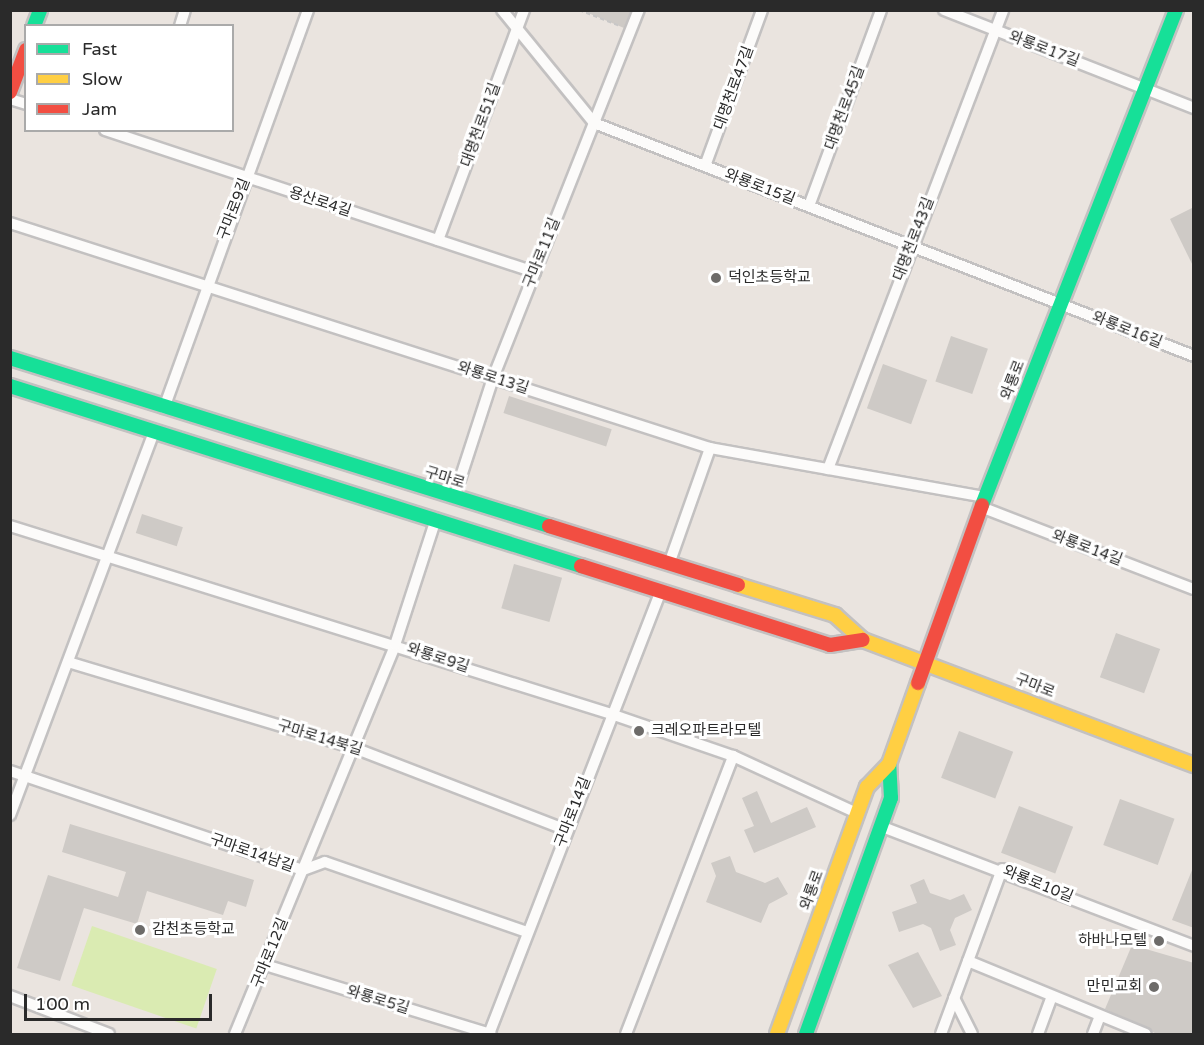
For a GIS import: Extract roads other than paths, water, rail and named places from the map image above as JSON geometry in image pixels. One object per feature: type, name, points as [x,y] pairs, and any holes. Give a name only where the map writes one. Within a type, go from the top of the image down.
[{"type":"main road","name":"와룡로","points":[[777,1035],[867,787],[889,764],[983,502],[1176,10]]},
{"type":"main road","points":[[10,92],[24,55]]},
{"type":"main road","name":"구마로","points":[[10,358],[164,408],[835,615],[864,640],[927,661],[1194,765]]},
{"type":"main road","name":"구마로","points":[[10,386],[830,645],[864,640]]},
{"type":"main road","name":"와룡로","points":[[806,1035],[891,798],[889,764]]},
{"type":"street","name":"구마로9길","points":[[164,408],[205,286],[308,10]]},
{"type":"street","name":"와룡로15길","points":[[502,10],[594,123],[1061,303]]},
{"type":"street","name":"대명천로51길","points":[[438,240],[524,10]]},
{"type":"street","name":"구마로11길","points":[[454,498],[493,378],[639,10]]},
{"type":"street","name":"대명천로47길","points":[[705,166],[762,10]]},
{"type":"street","name":"대명천로45길","points":[[809,206],[881,10]]},
{"type":"street","name":"와룡로17길","points":[[944,10],[1194,108]]},
{"type":"street","name":"대명천로43길","points":[[828,469],[1003,10]]},
{"type":"street","name":"용산로4길","points":[[110,132],[535,272]]},
{"type":"street","points":[[138,142],[141,132]]},
{"type":"street","name":"와룡로13길","points":[[10,223],[710,448],[828,469],[983,502]]},
{"type":"street","name":"와룡로16길","points":[[1061,303],[1194,356]]},
{"type":"street","points":[[10,815],[23,775],[68,662],[154,431]]},
{"type":"street","points":[[669,564],[710,448]]},
{"type":"street","name":"와룡로14길","points":[[983,502],[1194,589]]},
{"type":"street","name":"구마로12길","points":[[235,1035],[395,645],[436,519]]},
{"type":"street","name":"와룡로9길","points":[[10,526],[611,714],[733,756],[857,813]]},
{"type":"street","name":"구마로14길","points":[[489,1034],[611,714],[661,591]]},
{"type":"street","name":"구마로14북길","points":[[68,662],[354,747],[567,830]]},
{"type":"street","points":[[626,1035],[733,756]]},
{"type":"street","name":"구마로14남길","points":[[10,771],[303,870],[326,862],[527,932]]},
{"type":"street","name":"와룡로10길","points":[[880,826],[1002,869],[1194,946]]},
{"type":"street","points":[[941,1035],[1002,869]]},
{"type":"street","points":[[968,961],[1146,1035]]},
{"type":"street","name":"와룡로5길","points":[[265,965],[489,1034]]},
{"type":"street","points":[[10,996],[109,1035]]},
{"type":"street","points":[[1038,1035],[1052,996]]},
{"type":"street","points":[[954,998],[972,1035]]},
{"type":"street","points":[[1093,1035],[1100,1016]]},
{"type":"place","name":"덕인초등학교","points":[[716,278]]},
{"type":"place","name":"크레오파트라모텔","points":[[639,731]]},
{"type":"place","name":"감천초등학교","points":[[140,930]]},
{"type":"place","name":"하바나모텔","points":[[1159,941]]},
{"type":"place","name":"만민교회","points":[[1154,987]]}]
